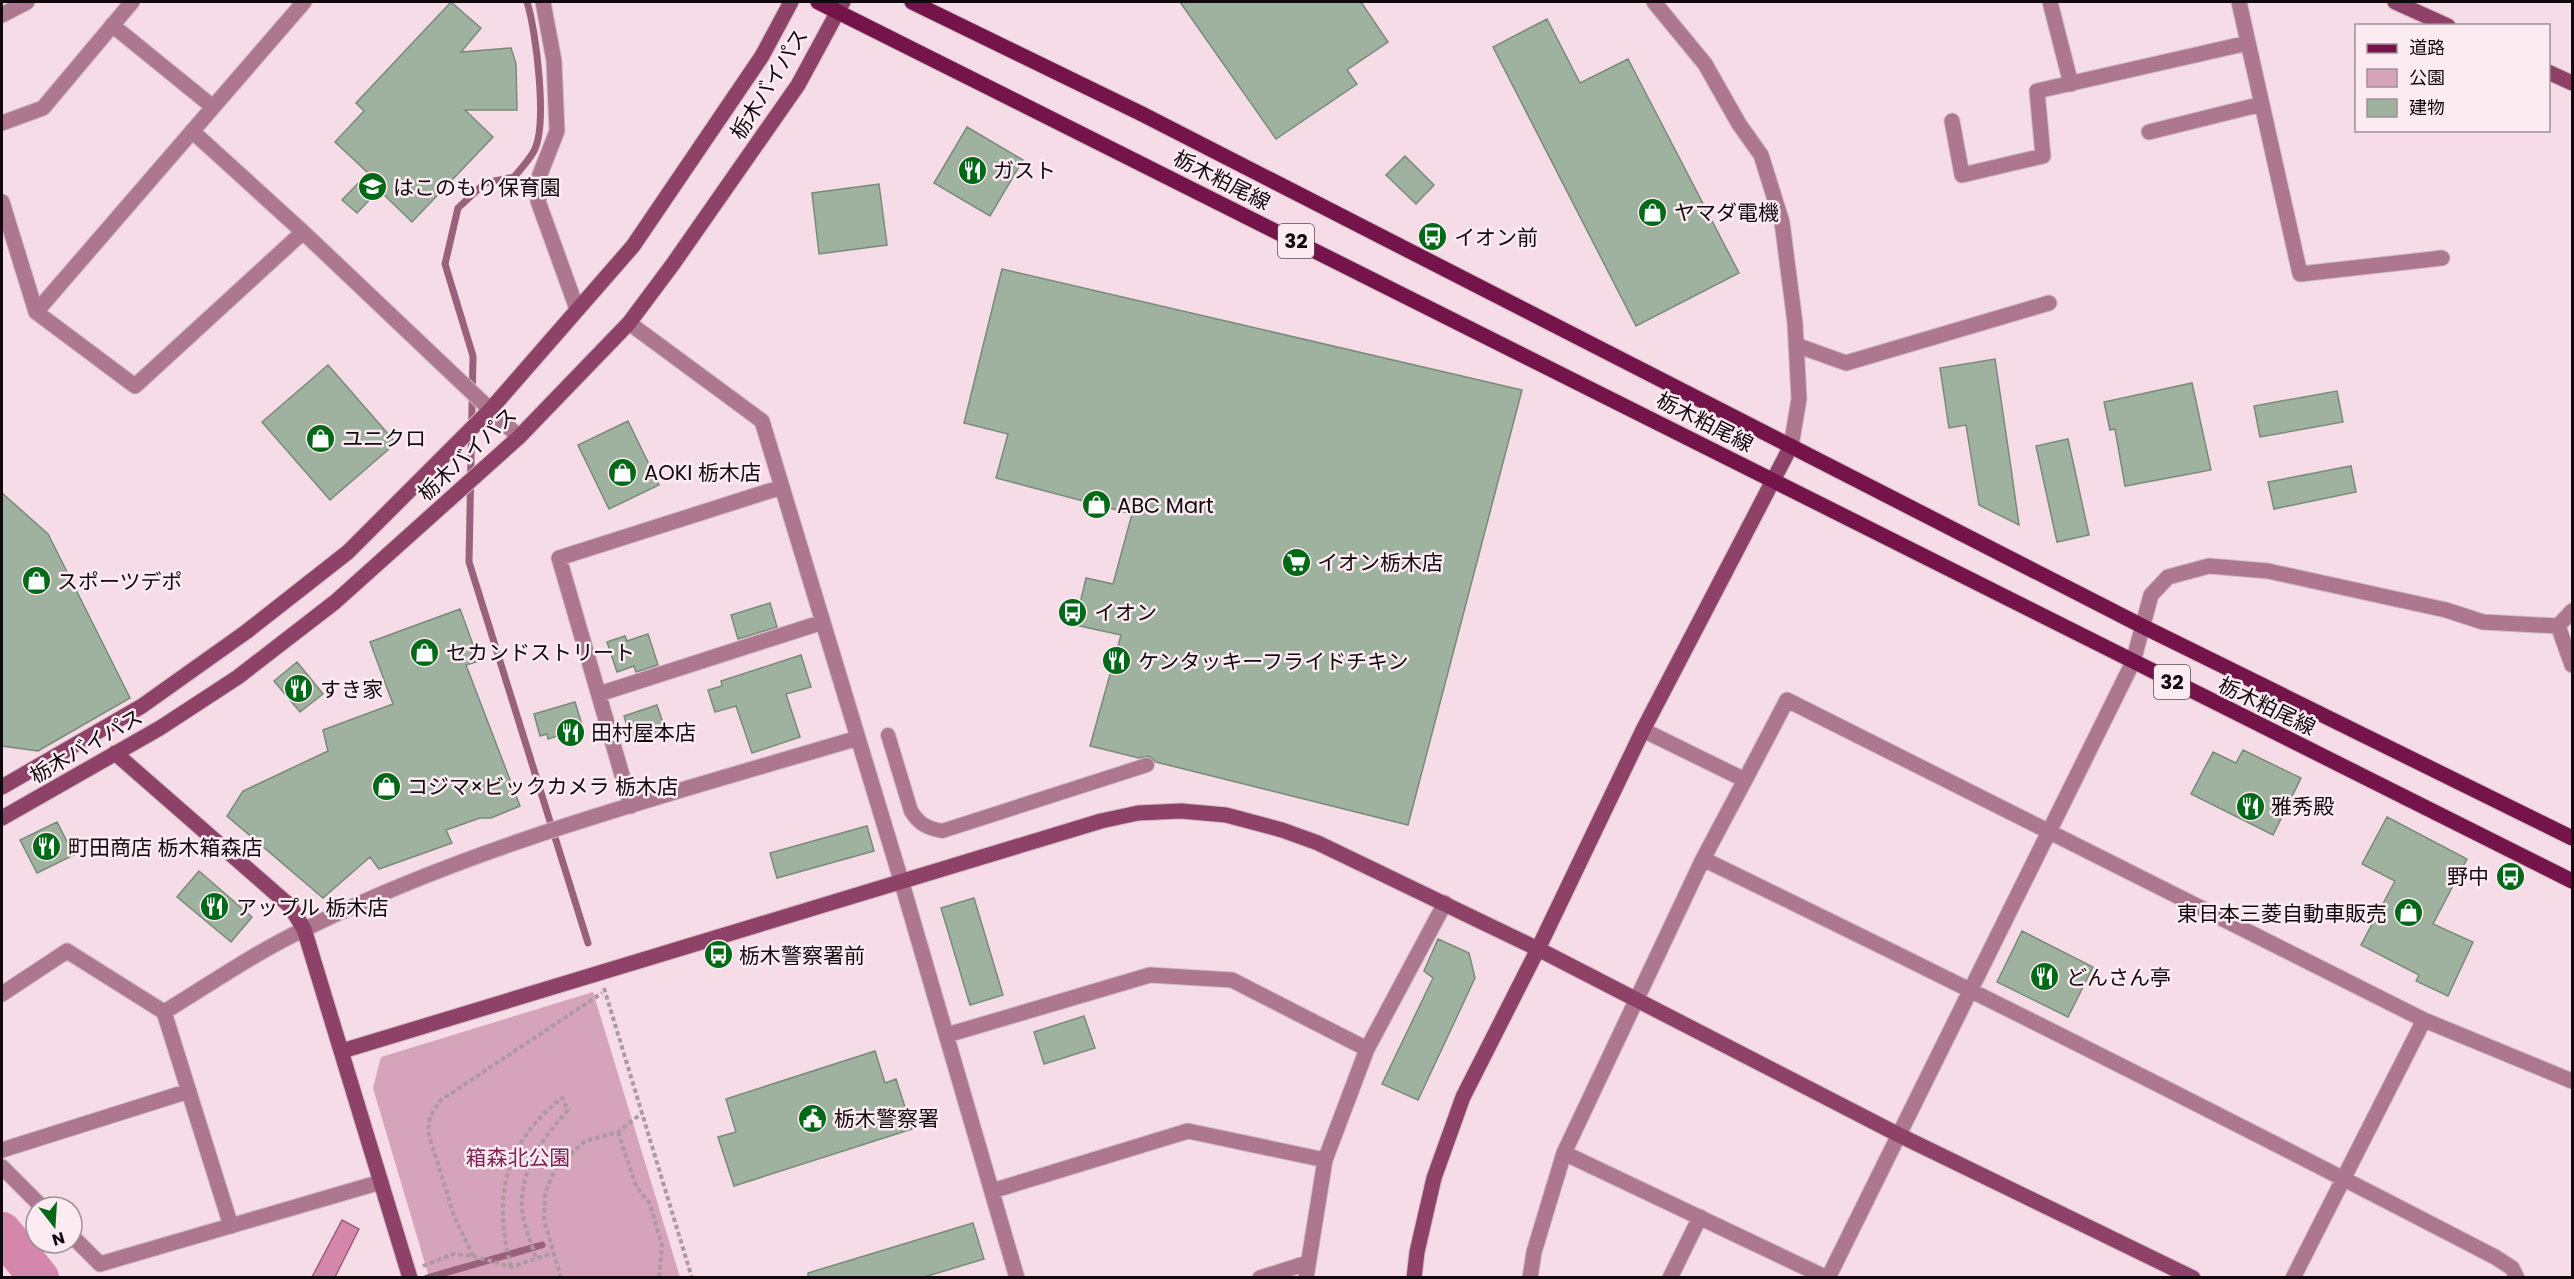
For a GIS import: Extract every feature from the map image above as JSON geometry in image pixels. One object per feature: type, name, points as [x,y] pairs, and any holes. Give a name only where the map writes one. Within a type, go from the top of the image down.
[{"type":"main road","name":"栃木粕尾線","points":[[818,2],[841,7],[2133,662],[2572,881]]},
{"type":"main road","name":"栃木粕尾線","points":[[912,2],[1143,114],[2142,626],[2572,838]]},
{"type":"street","points":[[2,15],[27,2]]},
{"type":"street","points":[[2,123],[43,108],[132,2]]},
{"type":"street","points":[[36,312],[304,2]]},
{"type":"street","points":[[543,2],[554,61],[556,131],[539,177],[541,191],[538,201],[577,309]]},
{"type":"street","name":"栃木バイパス","points":[[2,787],[142,706],[246,632],[348,552],[490,410],[633,246],[762,56],[790,2]]},
{"type":"street","points":[[1414,1278],[1417,1252],[1434,1178],[1463,1097],[1538,950],[1643,730],[1791,446],[1799,399],[1796,345],[1782,222],[1761,155],[1739,124],[1705,64],[1654,2]]},
{"type":"street","points":[[2050,2],[2071,84]]},
{"type":"street","points":[[2239,2],[2300,274],[2442,258]]},
{"type":"street","points":[[2400,3],[2444,24]]},
{"type":"street","name":"栃木バイパス","points":[[2,818],[160,728],[238,677],[335,602],[519,437],[628,323],[673,264],[798,85],[841,7]]},
{"type":"street","points":[[112,25],[213,107]]},
{"type":"street","points":[[1952,121],[1962,175],[2043,156],[2037,91],[2248,43]]},
{"type":"street","points":[[2550,73],[2572,82]]},
{"type":"street","points":[[2149,132],[2262,104]]},
{"type":"street","points":[[192,131],[303,232],[519,437]]},
{"type":"street","points":[[2,204],[36,312],[135,386],[303,232]]},
{"type":"street","points":[[1796,345],[1846,363],[2049,303]]},
{"type":"street","points":[[628,323],[762,421],[901,880],[1017,1278]]},
{"type":"street","points":[[631,806],[559,558],[782,487]]},
{"type":"street","points":[[1564,1153],[1827,1278],[2133,662],[2151,595],[2168,577],[2209,566],[2268,571],[2446,610],[2483,622],[2558,626]]},
{"type":"street","points":[[2558,626],[2572,611]]},
{"type":"street","points":[[599,694],[823,622]]},
{"type":"street","points":[[2558,626],[2572,665]]},
{"type":"street","points":[[1530,1278],[1534,1252],[1564,1153],[1703,859],[1787,700],[2424,1020],[2568,1077],[2572,1081]]},
{"type":"street","points":[[1643,730],[1745,780]]},
{"type":"street","points":[[164,1012],[304,929],[464,860],[537,834],[858,738]]},
{"type":"street","points":[[115,753],[290,906],[304,929],[409,1274]]},
{"type":"street","points":[[342,1051],[1101,820],[1138,813],[1181,811],[1226,815],[1282,830],[1318,843],[1445,903],[1636,998],[1899,1135],[2193,1278]]},
{"type":"street","points":[[1703,859],[1971,989],[2343,1178],[2495,1257],[2512,1268],[2517,1278]]},
{"type":"street","points":[[1260,1278],[1306,1270],[1325,1160],[1367,1049],[1445,903]]},
{"type":"street","points":[[2,994],[67,951],[164,1012],[231,1226]]},
{"type":"street","points":[[947,1035],[1150,975],[1232,980],[1367,1049]]},
{"type":"street","points":[[2294,1278],[2424,1020]]},
{"type":"street","points":[[2,1150],[189,1090]]},
{"type":"street","points":[[992,1191],[1188,1131],[1325,1160]]},
{"type":"street","points":[[2,1167],[30,1195]]},
{"type":"street","points":[[84,1248],[100,1264],[381,1182]]},
{"type":"street","points":[[1670,1278],[1700,1217]]},
{"type":"lane","points":[[888,735],[911,811],[917,821],[929,829],[942,831],[1147,765]]},
{"type":"path","points":[[599,972],[692,1278]]},
{"type":"path","points":[[473,1256],[447,1195],[428,1131],[430,1116],[441,1100],[605,991]]},
{"type":"path","points":[[511,1267],[503,1237],[502,1199],[509,1167],[523,1137],[544,1112],[562,1098],[568,1110],[549,1131],[534,1155],[523,1182],[522,1211],[536,1259]]},
{"type":"path","points":[[561,1278],[544,1220],[545,1193],[555,1169],[585,1141],[618,1132],[642,1113]]},
{"type":"path","points":[[618,1132],[636,1186],[650,1203],[662,1246],[659,1278]]},
{"type":"path","points":[[409,1274],[453,1254],[473,1256],[511,1267],[554,1253]]},
{"type":"green space","name":"箱森北公園","points":[[593,992],[680,1277],[429,1277],[373,1088],[381,1057]]},
{"type":"shaded area","points":[[342,1220],[359,1229],[335,1277],[312,1277]]},
{"type":"building","name":"はこのもり保育園","points":[[451,2],[481,28],[461,52],[511,48],[516,64],[517,110],[465,110],[493,137],[412,222],[379,190],[357,213],[342,200],[368,173],[335,142],[364,111],[356,103]]},
{"type":"building","points":[[1180,2],[1361,2],[1388,42],[1347,70],[1357,84],[1276,139]]},
{"type":"building","points":[[1547,19],[1580,83],[1628,59],[1739,273],[1636,326],[1493,47]]},
{"type":"building","points":[[967,127],[1023,160],[990,216],[934,183]]},
{"type":"building","points":[[1405,156],[1434,185],[1416,204],[1386,175]]},
{"type":"building","points":[[879,184],[887,245],[819,254],[812,193]]},
{"type":"building","points":[[1002,269],[1522,390],[1408,825],[1156,762],[1149,756],[1139,758],[1090,746],[1121,635],[1075,625],[1086,578],[1113,584],[1132,514],[996,478],[1008,434],[964,423]]},
{"type":"building","points":[[1995,359],[2019,525],[1979,505],[1966,425],[1949,428],[1940,368]]},
{"type":"building","points":[[328,365],[396,443],[330,500],[262,422]]},
{"type":"building","points":[[2192,383],[2211,470],[2125,486],[2115,429],[2110,430],[2104,402]]},
{"type":"building","points":[[2337,391],[2343,422],[2260,437],[2254,406]]},
{"type":"building","points":[[628,421],[659,485],[609,509],[578,445]]},
{"type":"building","points":[[2068,439],[2089,535],[2057,542],[2036,446]]},
{"type":"building","points":[[2351,466],[2356,492],[2274,509],[2268,482]]},
{"type":"building","name":"スポーツデポ","points":[[2,493],[48,534],[130,698],[38,751],[2,746]]},
{"type":"building","points":[[770,603],[777,627],[738,639],[731,615]]},
{"type":"building","points":[[460,609],[479,661],[466,665],[520,806],[491,818],[480,818],[446,830],[452,843],[379,869],[370,857],[323,898],[227,816],[243,791],[328,751],[323,730],[393,704],[370,642]]},
{"type":"building","points":[[648,634],[658,665],[636,672],[634,666],[617,672],[607,642],[625,636],[627,641]]},
{"type":"building","points":[[801,655],[811,687],[786,694],[800,737],[752,753],[736,706],[715,712],[708,690],[722,686],[721,681]]},
{"type":"building","points":[[297,662],[323,694],[300,712],[274,681]]},
{"type":"building","points":[[575,702],[583,728],[548,739],[547,734],[540,736],[534,714]]},
{"type":"building","points":[[657,705],[666,732],[632,742],[624,716]]},
{"type":"building","points":[[2243,750],[2301,778],[2273,835],[2191,794],[2213,752],[2236,763]]},
{"type":"building","name":"東日本三菱自動車販売","points":[[2387,817],[2467,859],[2433,924],[2473,942],[2448,996],[2416,981],[2419,975],[2361,945],[2395,881],[2362,864]]},
{"type":"building","name":"町田商店 栃木箱森店","points":[[57,822],[74,855],[37,873],[20,840]]},
{"type":"building","points":[[867,826],[874,851],[777,878],[770,853]]},
{"type":"building","name":"アップル 栃木店","points":[[199,871],[252,917],[231,942],[177,897]]},
{"type":"building","points":[[974,898],[1003,995],[970,1005],[941,908]]},
{"type":"building","points":[[2022,931],[2093,967],[2068,1017],[1997,982]]},
{"type":"building","points":[[1438,939],[1469,953],[1475,978],[1418,1100],[1382,1084],[1433,978],[1424,971]]},
{"type":"building","points":[[1084,1016],[1095,1048],[1044,1064],[1034,1032]]},
{"type":"building","points":[[875,1051],[885,1083],[896,1079],[912,1129],[734,1186],[718,1137],[736,1132],[726,1099]]},
{"type":"building","points":[[973,1223],[984,1259],[921,1278],[808,1278],[808,1273]]},
{"type":"waterway","points":[[527,2],[534,33],[539,77],[540,121],[534,151],[514,177],[485,183],[458,208],[445,264],[473,356],[469,562],[588,943]]},
{"type":"waterway","points":[[2,1232],[39,1278]]},
{"type":"waterway","points":[[427,1278],[542,1245]]},
{"type":"place","name":"ガスト","points":[[972,170]]},
{"type":"place","name":"はこのもり保育園","points":[[372,187]]},
{"type":"place","name":"ヤマダ電機","points":[[1653,212]]},
{"type":"place","name":"イオン前","points":[[1433,237]]},
{"type":"place","name":"ユニクロ","points":[[321,438]]},
{"type":"place","name":"AOKI 栃木店","points":[[623,472]]},
{"type":"place","name":"ABC Mart","points":[[1096,505]]},
{"type":"place","name":"イオン栃木店","points":[[1296,562]]},
{"type":"place","name":"スポーツデポ","points":[[36,581]]},
{"type":"place","name":"イオン","points":[[1073,612]]},
{"type":"place","name":"セカンドストリート","points":[[425,652]]},
{"type":"place","name":"ケンタッキーフライドチキン","points":[[1117,661]]},
{"type":"place","name":"すき家","points":[[299,689]]},
{"type":"place","name":"田村屋本店","points":[[570,732]]},
{"type":"place","name":"コジマ×ビックカメラ 栃木店","points":[[386,786]]},
{"type":"place","name":"雅秀殿","points":[[2250,806]]},
{"type":"place","name":"町田商店 栃木箱森店","points":[[47,847]]},
{"type":"place","name":"野中","points":[[2510,876]]},
{"type":"place","name":"アップル 栃木店","points":[[215,907]]},
{"type":"place","name":"東日本三菱自動車販売","points":[[2408,913]]},
{"type":"place","name":"栃木警察署前","points":[[718,955]]},
{"type":"place","name":"どんさん亭","points":[[2045,977]]},
{"type":"place","name":"栃木警察署","points":[[813,1118]]}]
